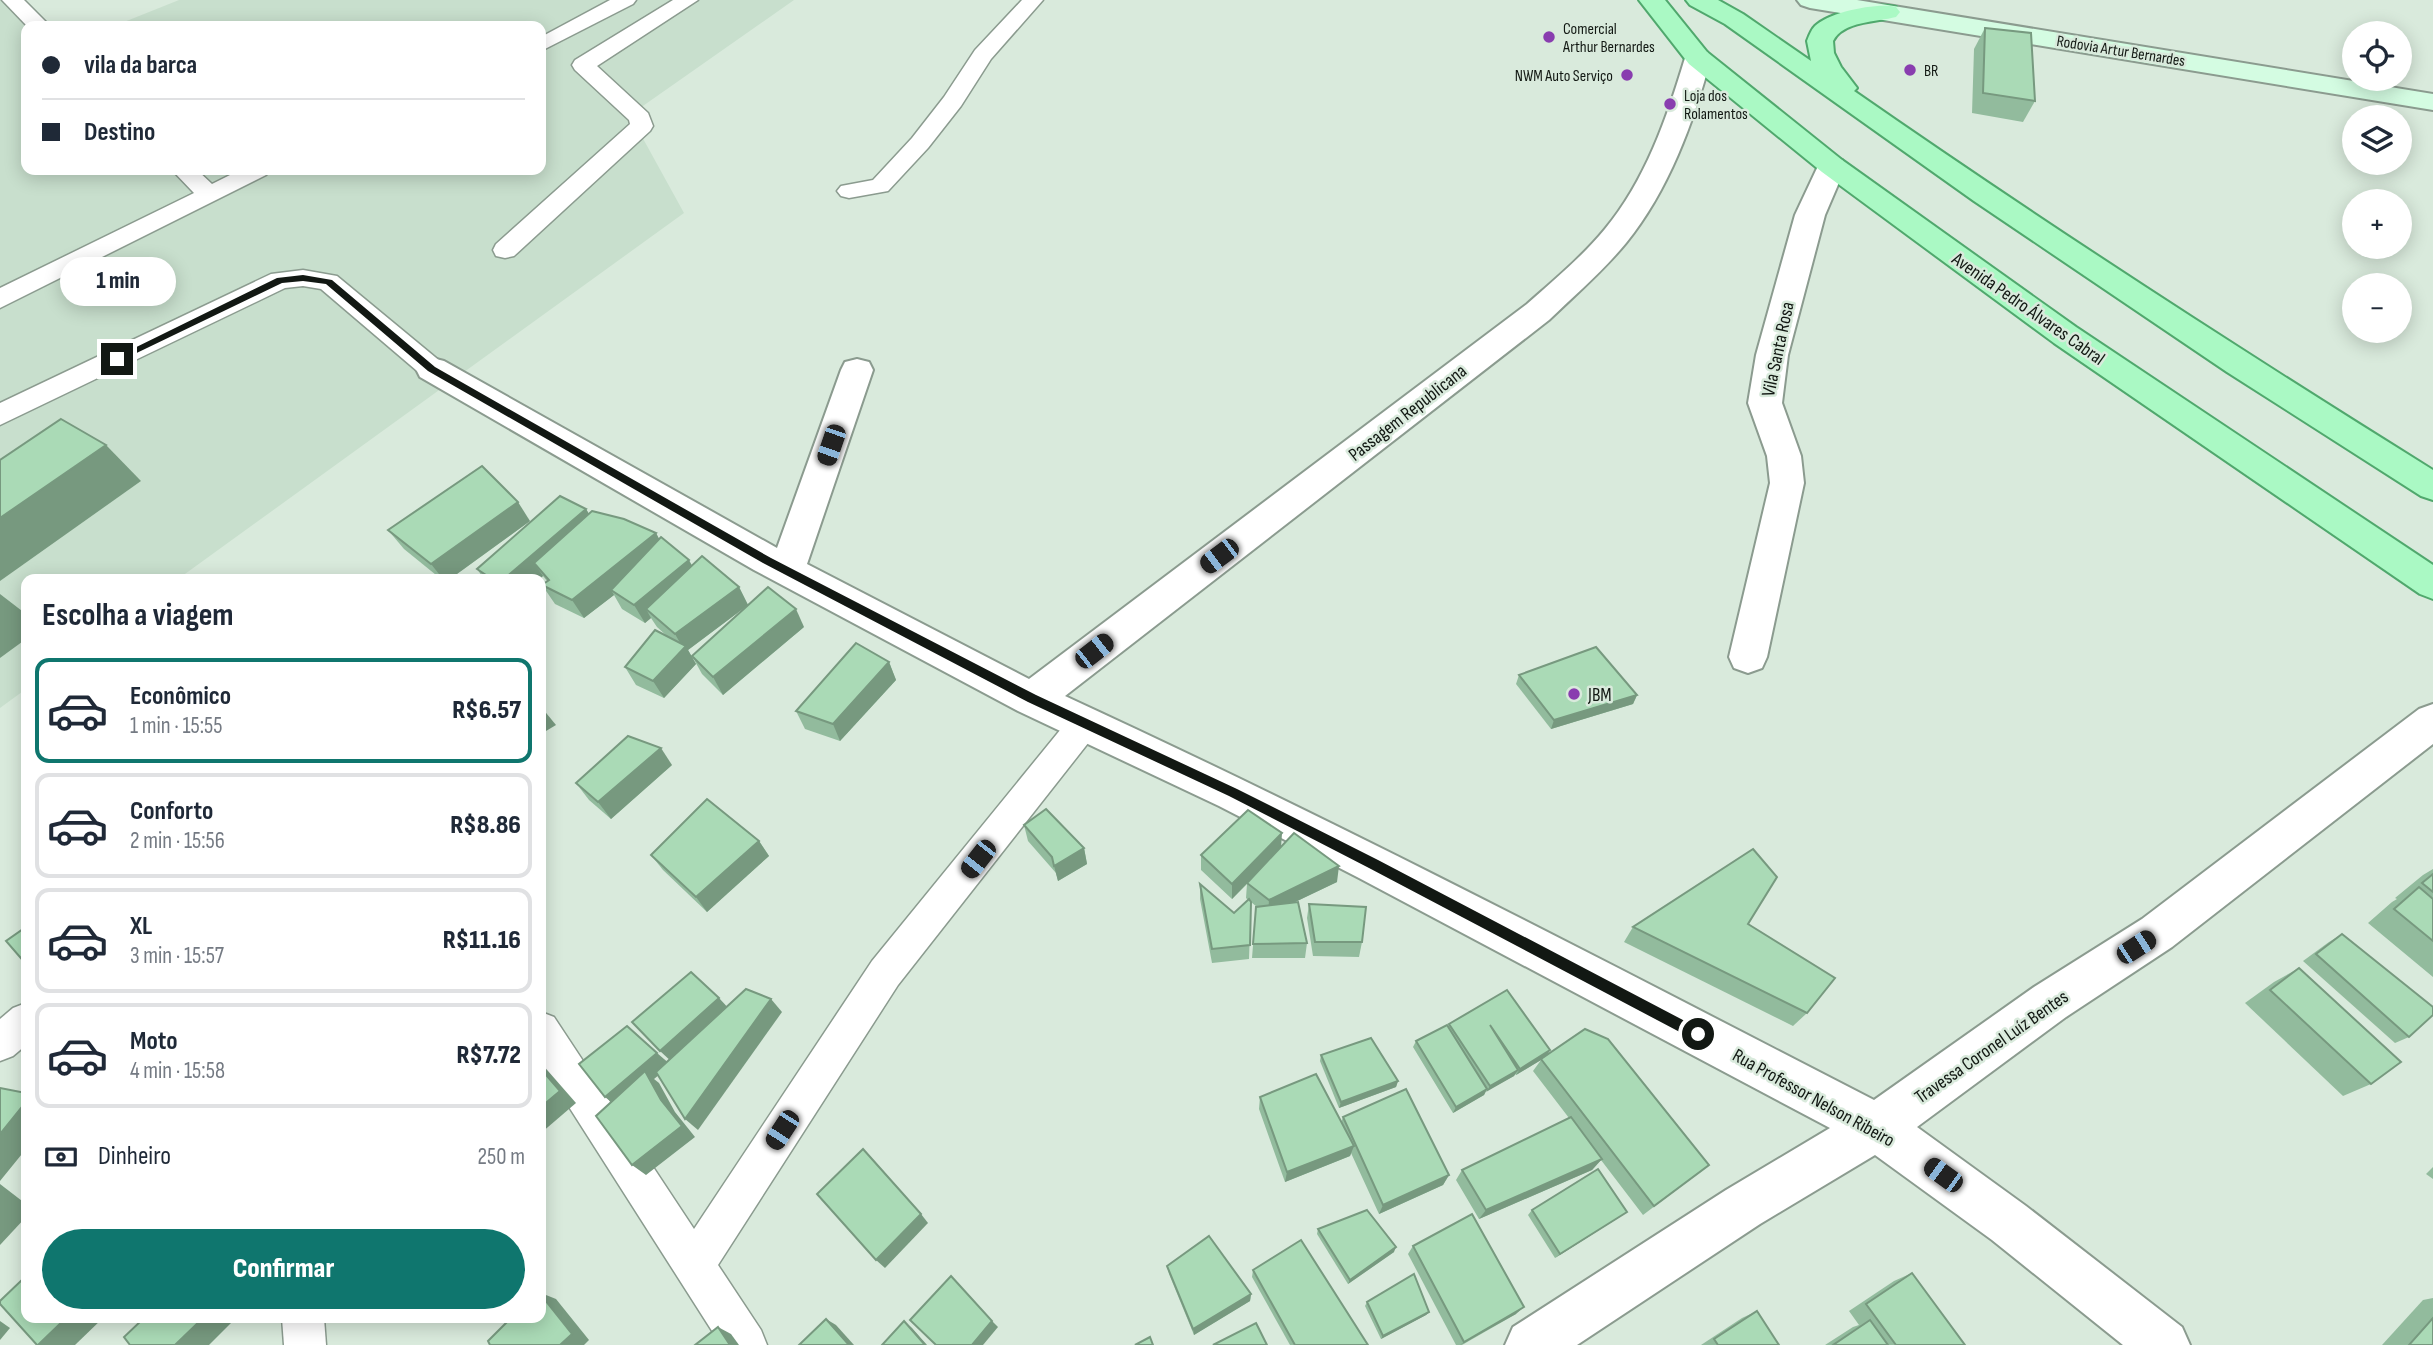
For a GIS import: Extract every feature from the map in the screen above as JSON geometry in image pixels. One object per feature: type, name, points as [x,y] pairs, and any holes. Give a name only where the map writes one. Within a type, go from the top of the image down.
[{"type":"main road","name":"Avenida Pedro Álvares Cabral","points":[[1652,0],[1698,58],[1832,166],[2065,335],[2433,584]]},
{"type":"main road","points":[[1699,0],[1734,19],[1984,195],[2238,364],[2433,487]]},
{"type":"main road","name":"Rodovia Artur Bernardes","points":[[1810,0],[2433,102]]},
{"type":"main road","points":[[1861,108],[1824,63],[1817,45],[1820,36],[1827,29],[1843,21],[1887,12]]},
{"type":"street","name":"Passagem Republicana","points":[[1032,699],[1538,312],[1595,259],[1625,224],[1655,175],[1698,58]]},
{"type":"street","name":"Vila Santa Rosa","points":[[1748,657],[1787,483],[1784,456],[1765,403],[1772,355],[1810,215],[1832,166]]},
{"type":"street","name":"Rua Professor Nelson Ribeiro","points":[[432,369],[787,570],[1032,699],[1233,793],[1374,864],[1877,1127],[2009,1223],[2164,1345]]},
{"type":"street","points":[[787,570],[857,370]]},
{"type":"street","name":"Travessa Coronel Luíz Bentes","points":[[1531,1345],[1743,1207],[1877,1127],[2050,1002],[2157,933],[2433,721]]},
{"type":"lane","points":[[12,0],[34,21]]},
{"type":"lane","points":[[546,43],[626,0]]},
{"type":"lane","points":[[583,65],[688,0]]},
{"type":"lane","points":[[849,191],[880,186],[920,144],[983,55],[1033,0]]},
{"type":"lane","points":[[505,250],[642,126],[640,118],[583,65],[561,36]]},
{"type":"lane","points":[[189,175],[209,194]]},
{"type":"lane","points":[[0,299],[248,175]]},
{"type":"lane","points":[[0,415],[280,280],[303,278],[328,282],[432,369]]},
{"type":"lane","points":[[694,1265],[885,973],[1085,723]]},
{"type":"lane","points":[[0,1044],[21,1025]]},
{"type":"lane","points":[[546,1038],[746,1345]]},
{"type":"lane","points":[[303,1323],[305,1345]]},
{"type":"shaded area","points":[[0,0],[14,0],[34,21],[21,21],[21,175],[546,175],[546,21],[126,21],[179,0],[794,0],[630,115],[684,213],[185,574],[21,574],[21,693],[0,708]]},
{"type":"building","points":[[1985,28],[2031,33],[2035,101],[1983,93]]},
{"type":"building","points":[[61,419],[106,445],[0,518],[0,460]]},
{"type":"building","points":[[482,466],[518,502],[431,564],[388,530]]},
{"type":"building","points":[[560,496],[586,509],[510,574],[484,574],[477,569]]},
{"type":"building","points":[[592,511],[624,519],[656,533],[572,600],[546,587],[549,580],[546,574],[534,563]]},
{"type":"building","points":[[661,537],[689,560],[634,605],[611,590]]},
{"type":"building","points":[[702,556],[739,587],[675,634],[646,609]]},
{"type":"building","points":[[768,587],[796,609],[713,677],[692,656]]},
{"type":"building","points":[[655,630],[686,646],[653,681],[625,667]]},
{"type":"building","points":[[856,643],[889,662],[833,724],[796,711]]},
{"type":"building","name":"JBM","points":[[1596,647],[1637,695],[1554,720],[1519,675]]},
{"type":"building","points":[[628,736],[661,748],[598,802],[576,783]]},
{"type":"building","points":[[707,799],[759,841],[696,897],[651,855]]},
{"type":"building","points":[[1046,809],[1084,848],[1054,866],[1052,857],[1024,825]]},
{"type":"building","points":[[1248,810],[1282,833],[1232,884],[1201,855]]},
{"type":"building","points":[[1294,833],[1339,866],[1269,900],[1247,883]]},
{"type":"building","points":[[1753,849],[1777,877],[1748,924],[1835,978],[1807,1013],[1633,927]]},
{"type":"building","points":[[2433,874],[2433,892],[2422,883]]},
{"type":"building","points":[[1200,884],[1234,913],[1249,899],[1250,945],[1212,949]]},
{"type":"building","points":[[2419,887],[2433,899],[2433,941],[2394,909]]},
{"type":"building","points":[[1298,902],[1307,943],[1253,944],[1256,907]]},
{"type":"building","points":[[1309,904],[1366,907],[1362,942],[1315,942]]},
{"type":"building","points":[[21,930],[21,958],[6,941]]},
{"type":"building","points":[[2342,934],[2433,1007],[2433,1015],[2409,1037],[2316,954]]},
{"type":"building","points":[[2299,968],[2401,1062],[2371,1084],[2270,990]]},
{"type":"building","points":[[691,972],[719,998],[660,1051],[632,1022]]},
{"type":"building","points":[[746,989],[771,999],[685,1119],[656,1072]]},
{"type":"building","points":[[1507,990],[1550,1050],[1520,1069],[1490,1025],[1518,1070],[1490,1086],[1449,1024]]},
{"type":"building","points":[[1447,1025],[1487,1089],[1456,1107],[1416,1041]]},
{"type":"building","points":[[627,1026],[657,1053],[605,1097],[579,1064]]},
{"type":"building","points":[[1585,1029],[1608,1039],[1709,1165],[1654,1206],[1541,1059]]},
{"type":"building","points":[[1371,1038],[1398,1081],[1341,1102],[1321,1055]]},
{"type":"building","points":[[645,1071],[661,1100],[682,1126],[632,1165],[596,1116]]},
{"type":"building","points":[[1316,1074],[1354,1146],[1287,1172],[1260,1097]]},
{"type":"building","points":[[546,1075],[560,1091],[546,1103]]},
{"type":"building","points":[[0,1088],[21,1092],[21,1108],[0,1134]]},
{"type":"building","points":[[1406,1089],[1449,1175],[1383,1205],[1343,1117]]},
{"type":"building","points":[[1571,1117],[1602,1159],[1486,1210],[1462,1170]]},
{"type":"building","points":[[863,1149],[921,1214],[876,1260],[817,1194]]},
{"type":"building","points":[[1598,1169],[1627,1212],[1560,1254],[1532,1210]]},
{"type":"building","points":[[1367,1210],[1396,1247],[1350,1280],[1318,1229]]},
{"type":"building","points":[[1472,1214],[1524,1307],[1464,1342],[1413,1246]]},
{"type":"building","points":[[1209,1236],[1251,1294],[1193,1329],[1167,1266]]},
{"type":"building","points":[[1301,1240],[1368,1345],[1295,1345],[1253,1270]]},
{"type":"building","points":[[1912,1273],[1965,1345],[1896,1345],[1866,1304]]},
{"type":"building","points":[[1414,1274],[1429,1312],[1383,1336],[1367,1302]]},
{"type":"building","points":[[951,1276],[992,1321],[972,1345],[936,1345],[910,1320]]},
{"type":"building","points":[[21,1281],[21,1323],[61,1323],[37,1345],[0,1301]]},
{"type":"building","points":[[546,1301],[572,1334],[560,1345],[490,1345],[488,1341],[506,1323],[546,1323]]},
{"type":"building","points":[[1757,1311],[1779,1345],[1718,1345],[1714,1339]]},
{"type":"building","points":[[2433,1318],[2433,1345],[2409,1345]]},
{"type":"building","points":[[826,1319],[849,1345],[799,1345]]},
{"type":"building","points":[[1870,1320],[1888,1345],[1833,1345]]},
{"type":"building","points":[[904,1321],[925,1345],[882,1345]]},
{"type":"building","points":[[139,1323],[198,1323],[175,1345],[130,1345],[124,1337]]},
{"type":"building","points":[[1256,1323],[1267,1345],[1213,1345]]},
{"type":"building","points":[[718,1327],[730,1345],[695,1345]]},
{"type":"building","points":[[1150,1337],[1153,1345],[1135,1345]]},
{"type":"place","name":"Comercial Arthur Bernardes","points":[[1549,37]]},
{"type":"place","name":"BR","points":[[1910,70]]},
{"type":"place","name":"NWM Auto Serviço","points":[[1627,75]]},
{"type":"place","name":"Loja dos Rolamentos","points":[[1670,104]]},
{"type":"place","name":"JBM","points":[[1574,694]]},
{"type":"route","points":[[117,359],[280,280],[303,278],[328,282],[432,369],[767,561],[1032,699],[1233,793],[1374,864],[1698,1034]]}]
